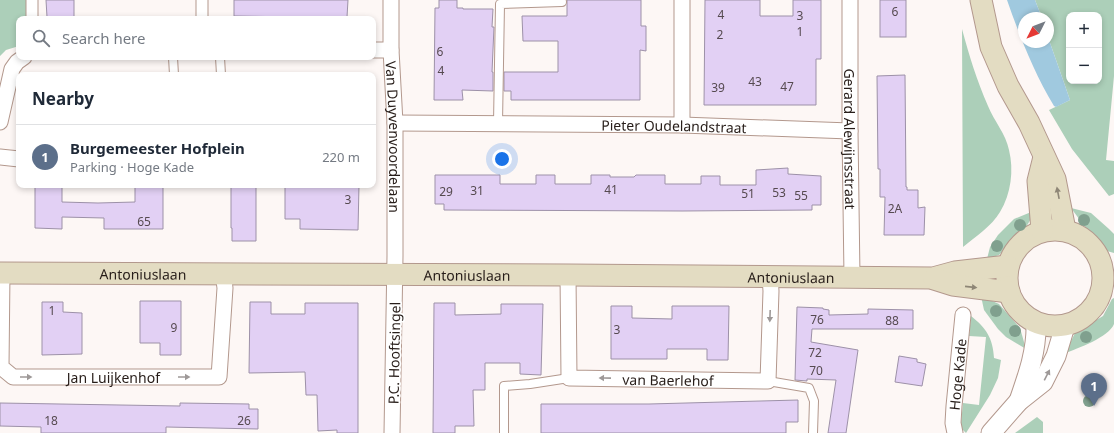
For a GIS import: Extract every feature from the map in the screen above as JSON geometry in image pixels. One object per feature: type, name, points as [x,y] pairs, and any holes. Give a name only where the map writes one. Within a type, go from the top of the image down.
[{"type":"main road","points":[[981,0],[991,47],[1008,86],[1029,123],[1055,179],[1065,230]]},
{"type":"main road","points":[[1042,231],[1038,181],[1044,157]]},
{"type":"main road","points":[[1053,229],[1065,230],[1085,239],[1108,266],[1104,278],[1108,288],[1089,313],[1078,321],[1065,326],[1050,326],[1036,323],[1019,310],[1013,302],[1009,292],[1007,279],[1008,266],[1013,254],[1020,244],[1030,236],[1042,231],[1053,229]]},
{"type":"main road","name":"Antoniuslaan","points":[[1,273],[933,278],[955,272],[1008,266]]},
{"type":"main road","name":"Antoniuslaan","points":[[933,278],[953,285],[1009,292]]},
{"type":"street","points":[[32,0],[32,16]]},
{"type":"street","points":[[202,0],[202,16]]},
{"type":"street","name":"Van Duyvenvoordelaan","points":[[391,0],[391,50],[395,123],[395,274]]},
{"type":"street","points":[[682,0],[682,125]]},
{"type":"street","name":"Gerard Alewijnsstraat","points":[[850,0],[852,277]]},
{"type":"street","points":[[376,50],[391,50]]},
{"type":"street","points":[[0,122],[12,69],[20,60]]},
{"type":"street","name":"Pieter Oudelandstraat","points":[[395,123],[682,125],[850,131]]},
{"type":"street","points":[[0,157],[16,159]]},
{"type":"street","name":"Jan Luijkenhof","points":[[1,273],[1,368],[13,376],[162,377],[219,377],[225,288],[223,273]]},
{"type":"street","name":"P.C. Hooftsingel","points":[[392,433],[395,274]]},
{"type":"street","points":[[568,275],[569,378]]},
{"type":"street","points":[[768,381],[771,291],[770,277]]},
{"type":"street","name":"Hoge Kade","points":[[955,433],[953,423],[954,406],[963,315]]},
{"type":"street","points":[[1019,401],[1029,374],[1034,354],[1036,323]]},
{"type":"street","points":[[991,433],[1019,401],[1046,378],[1056,356],[1065,326]]},
{"type":"street","name":"van Baerlehof","points":[[569,378],[768,381]]},
{"type":"lane","points":[[498,123],[500,4],[562,2]]},
{"type":"lane","points":[[173,60],[174,72]]},
{"type":"lane","points":[[220,60],[221,72]]},
{"type":"lane","name":"van Baerlehof","points":[[504,433],[504,386],[569,378]]},
{"type":"lane","name":"van Baerlehof","points":[[768,381],[809,388],[814,401],[813,433]]},
{"type":"green space","points":[[0,0],[26,0],[26,16],[16,16],[16,47],[6,50],[0,56]]},
{"type":"green space","points":[[1035,0],[1114,0],[1114,76],[1106,160],[1114,161],[1114,194],[1109,196],[1072,149],[1049,110],[1070,100],[1052,48],[1054,48],[1054,12],[1040,12]]},
{"type":"green space","points":[[962,29],[984,97],[1003,133],[1007,144],[1011,166],[1009,190],[1000,212],[988,227],[963,247]]},
{"type":"green space","points":[[1071,208],[1091,213],[1114,234],[1114,253],[1107,251],[1085,227]]},
{"type":"green space","points":[[1036,210],[1025,229],[999,255],[987,259],[990,247],[998,235],[1014,219]]},
{"type":"green space","points":[[981,296],[999,304],[1020,328],[1026,349],[1006,337],[998,329],[984,310]]},
{"type":"green space","points":[[1114,298],[1114,324],[1111,329],[1092,342],[1065,353],[1075,333],[1103,316]]},
{"type":"green space","points":[[971,316],[985,329],[988,334],[992,345],[994,358],[1001,360],[998,378],[990,395],[966,433],[962,429],[961,423],[963,403],[979,405],[986,337],[969,336]]},
{"type":"green space","points":[[1037,417],[1043,422],[1043,433],[1015,433]]},
{"type":"water","points":[[1007,0],[1035,0],[1040,12],[1018,12],[1018,30]]},
{"type":"water","points":[[1025,48],[1052,48],[1070,100],[1056,107],[1054,106],[1040,81]]},
{"type":"building","points":[[46,0],[74,0],[74,16],[47,16]]},
{"type":"building","points":[[234,0],[348,0],[347,16],[234,16]]},
{"type":"building","points":[[439,0],[457,0],[457,8],[463,9],[493,9],[493,91],[462,90],[463,100],[434,100],[435,8],[439,8]]},
{"type":"building","points":[[567,0],[641,0],[641,26],[646,26],[646,51],[640,50],[640,100],[511,100],[511,91],[504,91],[504,72],[558,72],[558,41],[523,41],[522,16],[567,16]]},
{"type":"building","points":[[705,0],[760,0],[760,16],[793,16],[793,0],[821,0],[821,59],[816,59],[816,105],[704,105]]},
{"type":"building","points":[[880,0],[906,0],[906,37],[880,37]]},
{"type":"building","points":[[905,75],[906,187],[907,190],[918,190],[918,208],[925,207],[924,235],[884,235],[885,197],[880,197],[880,169],[878,169],[877,76]]},
{"type":"building","points":[[788,168],[788,174],[821,176],[821,205],[812,205],[812,210],[682,211],[444,210],[444,204],[435,204],[435,175],[500,175],[500,184],[536,184],[536,175],[555,175],[555,184],[591,184],[591,175],[634,177],[636,175],[665,175],[665,184],[701,184],[701,176],[720,176],[720,185],[756,185],[756,170]]},
{"type":"building","points":[[35,188],[62,188],[62,202],[98,203],[135,202],[135,188],[163,188],[163,229],[104,229],[104,218],[62,217],[62,229],[35,228]]},
{"type":"building","points":[[231,188],[256,188],[256,241],[232,241]]},
{"type":"building","points":[[285,188],[359,188],[358,230],[300,229],[300,219],[285,219]]},
{"type":"building","points":[[140,301],[181,301],[181,355],[160,355],[160,343],[140,343]]},
{"type":"building","points":[[42,302],[63,302],[63,312],[82,313],[82,354],[42,355]]},
{"type":"building","points":[[250,302],[271,302],[271,314],[305,314],[305,303],[358,303],[358,433],[337,433],[337,430],[318,431],[317,395],[306,395],[305,372],[249,373]]},
{"type":"building","points":[[434,303],[455,303],[455,315],[501,314],[501,304],[543,304],[541,375],[520,374],[520,363],[485,363],[485,390],[473,390],[474,426],[455,426],[455,433],[433,433]]},
{"type":"building","points":[[611,306],[632,306],[632,318],[672,319],[672,306],[729,306],[728,360],[707,360],[707,349],[667,349],[667,359],[611,359]]},
{"type":"building","points":[[797,307],[823,308],[829,310],[829,315],[868,314],[868,309],[913,310],[913,329],[812,329],[811,342],[858,350],[846,433],[828,433],[836,380],[795,380]]},
{"type":"building","points":[[899,356],[917,359],[917,362],[926,364],[922,386],[895,382]]},
{"type":"building","points":[[798,400],[798,422],[786,422],[786,433],[541,433],[541,404],[649,404]]},
{"type":"building","points":[[0,403],[180,406],[180,403],[249,404],[249,409],[258,409],[258,429],[166,427],[166,433],[41,433],[41,427],[0,426]]},
{"type":"place","name":"Burgemeester Hofplein","points":[[1094,406]]}]
